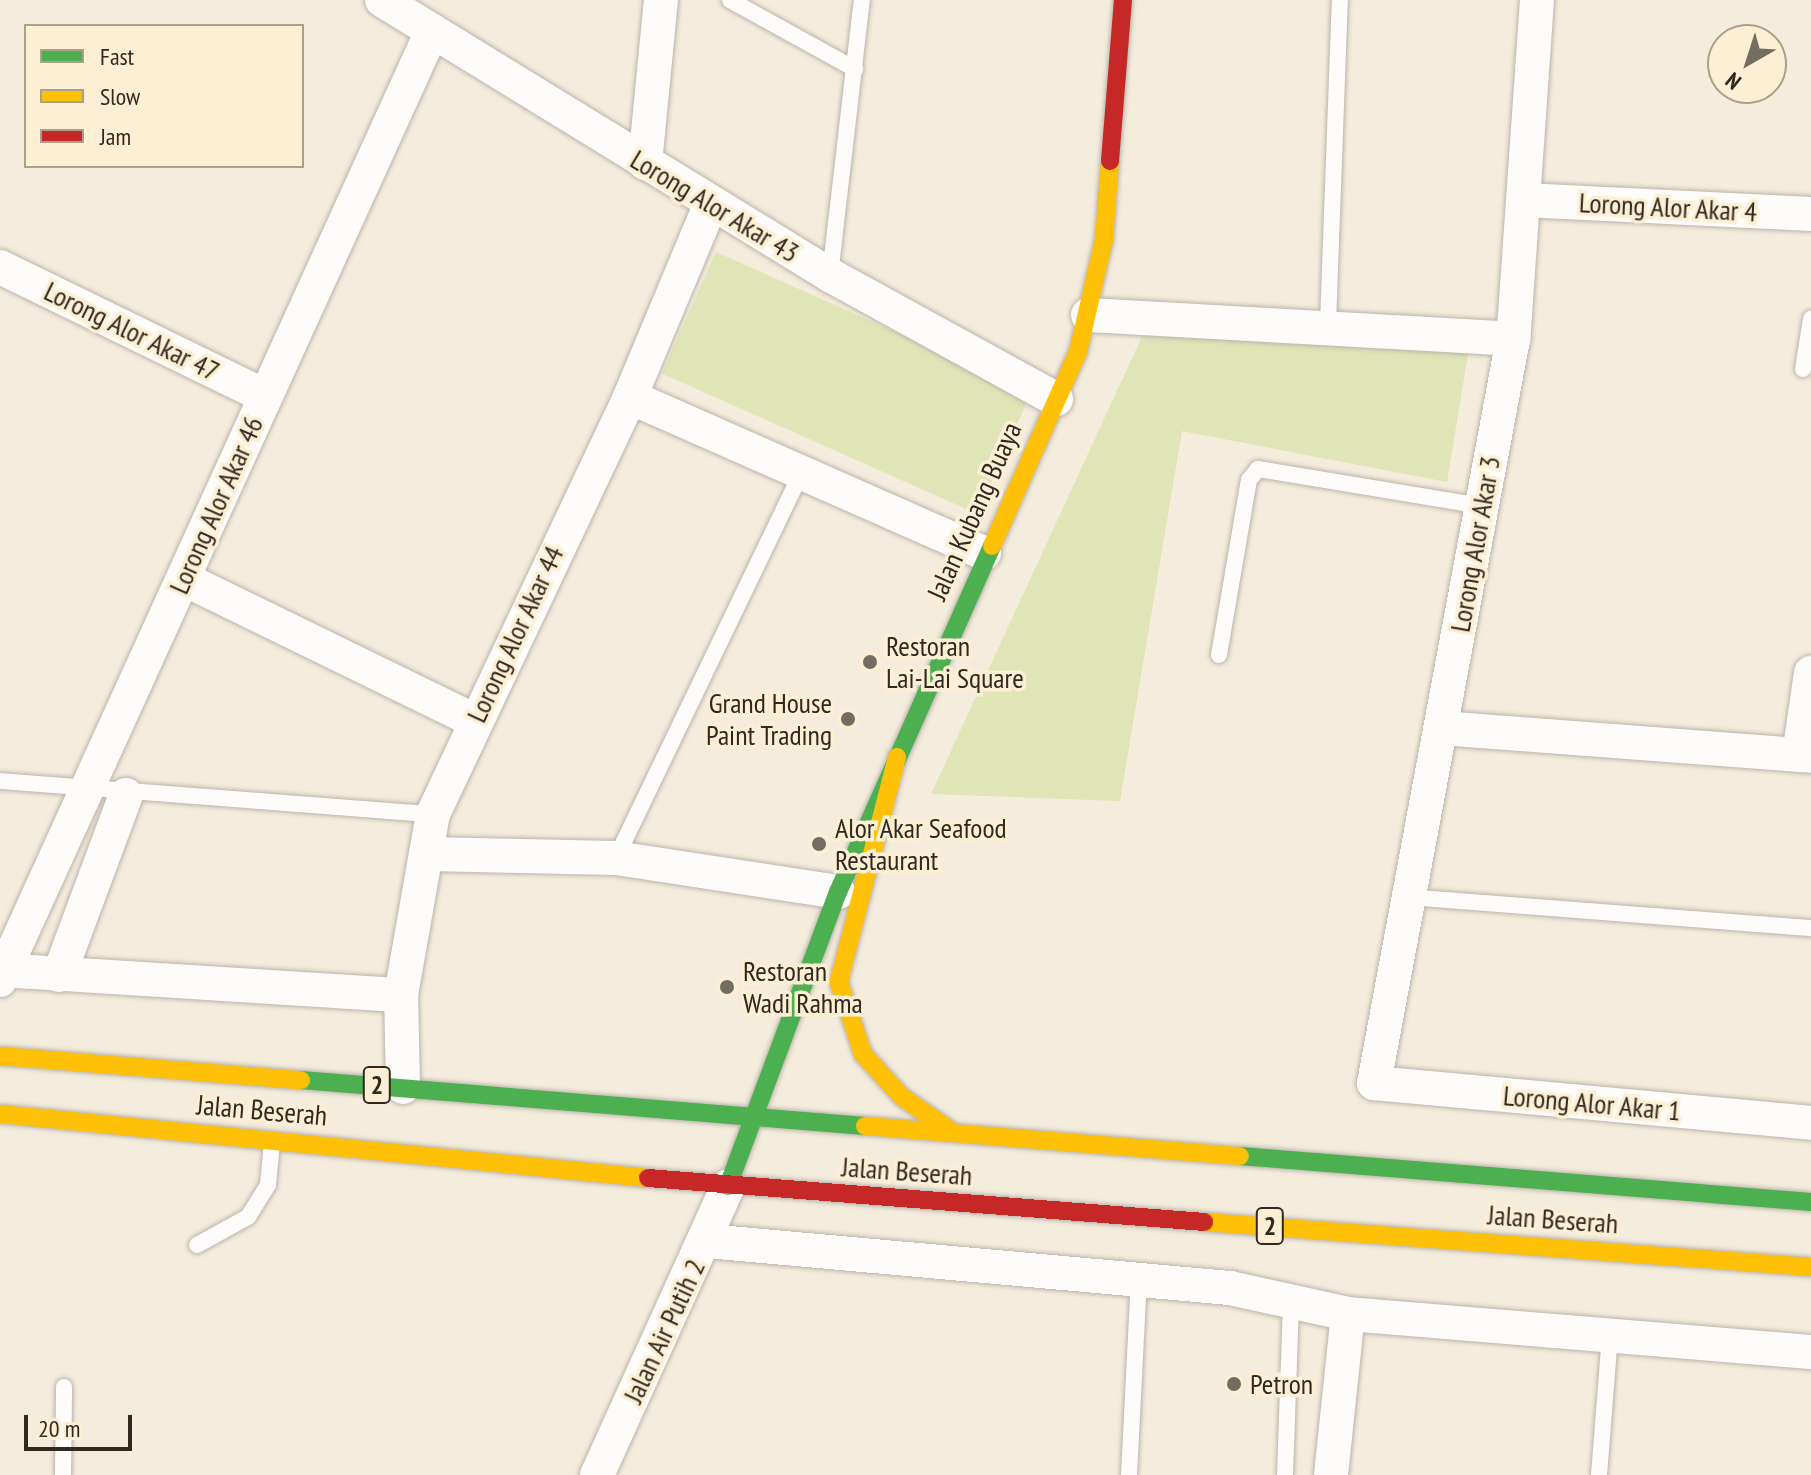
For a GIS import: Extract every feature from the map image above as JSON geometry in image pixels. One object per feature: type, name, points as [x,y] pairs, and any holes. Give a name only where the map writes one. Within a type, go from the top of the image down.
[{"type":"main road","name":"Jalan Kubang Buaya","points":[[728,1186],[838,892],[984,553],[1056,399],[1088,315],[1105,224],[1123,0]]},
{"type":"main road","points":[[897,757],[839,982],[846,1019],[863,1054],[902,1097],[947,1129]]},
{"type":"main road","name":"Jalan Beserah","points":[[0,1056],[755,1113],[1811,1202]]},
{"type":"main road","name":"Jalan Beserah","points":[[0,1114],[728,1186],[1811,1267]]},
{"type":"street","name":"Lorong Alor Akar 43","points":[[382,0],[830,275],[1056,399]]},
{"type":"street","points":[[645,163],[661,0]]},
{"type":"street","name":"Lorong Alor Akar 3","points":[[1374,1083],[1513,339],[1537,0]]},
{"type":"street","name":"Lorong Alor Akar 46","points":[[1,973],[82,789],[184,579],[264,396],[432,31]]},
{"type":"street","name":"Lorong Alor Akar 4","points":[[1525,200],[1811,214]]},
{"type":"street","name":"Lorong Alor Akar 44","points":[[403,1087],[401,995],[433,814],[630,397],[711,203]]},
{"type":"street","name":"Lorong Alor Akar 47","points":[[0,267],[264,396]]},
{"type":"street","points":[[1088,315],[1328,323],[1513,339]]},
{"type":"street","points":[[630,397],[804,468],[984,553]]},
{"type":"street","points":[[184,579],[475,721]]},
{"type":"street","points":[[1441,728],[1805,755],[1811,673]]},
{"type":"street","points":[[59,975],[126,795]]},
{"type":"street","points":[[426,854],[616,858],[838,892]]},
{"type":"street","points":[[1,973],[401,995]]},
{"type":"street","name":"Lorong Alor Akar 1","points":[[1374,1083],[1811,1123]]},
{"type":"street","name":"Jalan Air Putih 2","points":[[597,1475],[707,1241],[728,1186]]},
{"type":"street","points":[[707,1241],[1139,1280],[1291,1301],[1348,1314],[1811,1352]]},
{"type":"street","points":[[1331,1475],[1348,1314]]},
{"type":"lane","points":[[730,0],[855,69]]},
{"type":"lane","points":[[830,275],[862,0]]},
{"type":"lane","points":[[1328,323],[1340,0]]},
{"type":"lane","points":[[1803,369],[1811,319]]},
{"type":"lane","points":[[616,858],[804,468]]},
{"type":"lane","points":[[1219,655],[1249,480],[1258,469],[1482,506]]},
{"type":"lane","points":[[0,781],[126,795],[433,814]]},
{"type":"lane","points":[[1407,897],[1811,928]]},
{"type":"lane","points":[[197,1245],[248,1217],[268,1185],[273,1139]]},
{"type":"lane","points":[[1129,1475],[1139,1280]]},
{"type":"lane","points":[[1285,1475],[1291,1301]]},
{"type":"lane","points":[[1599,1475],[1610,1335]]},
{"type":"lane","points":[[63,1475],[64,1387]]},
{"type":"green space","points":[[716,252],[1031,392],[977,514],[662,374]]},
{"type":"green space","points":[[1145,330],[1469,348],[1447,482],[1182,431],[1120,801],[931,794]]},
{"type":"traffic: fast","points":[[728,1186],[838,892],[992,546]]},
{"type":"traffic: fast","points":[[301,1080],[865,1126]]},
{"type":"traffic: fast","points":[[1240,1156],[1811,1202]]},
{"type":"traffic: slow","points":[[992,546],[1078,352],[1104,239],[1110,161]]},
{"type":"traffic: slow","points":[[897,757],[839,982],[863,1054],[902,1097],[947,1128]]},
{"type":"traffic: slow","points":[[0,1056],[301,1080]]},
{"type":"traffic: slow","points":[[0,1114],[648,1178]]},
{"type":"traffic: slow","points":[[865,1126],[1240,1156]]},
{"type":"traffic: slow","points":[[1204,1222],[1811,1267]]},
{"type":"traffic: jam","points":[[1110,161],[1123,0]]},
{"type":"traffic: jam","points":[[648,1178],[1204,1222]]},
{"type":"place","name":"Restoran Lai-Lai Square","points":[[870,662]]},
{"type":"place","name":"Grand House Paint Trading","points":[[848,719]]},
{"type":"place","name":"Alor Akar Seafood Restaurant","points":[[819,844]]},
{"type":"place","name":"Restoran Wadi Rahma","points":[[727,987]]},
{"type":"place","name":"Petron","points":[[1234,1384]]}]
